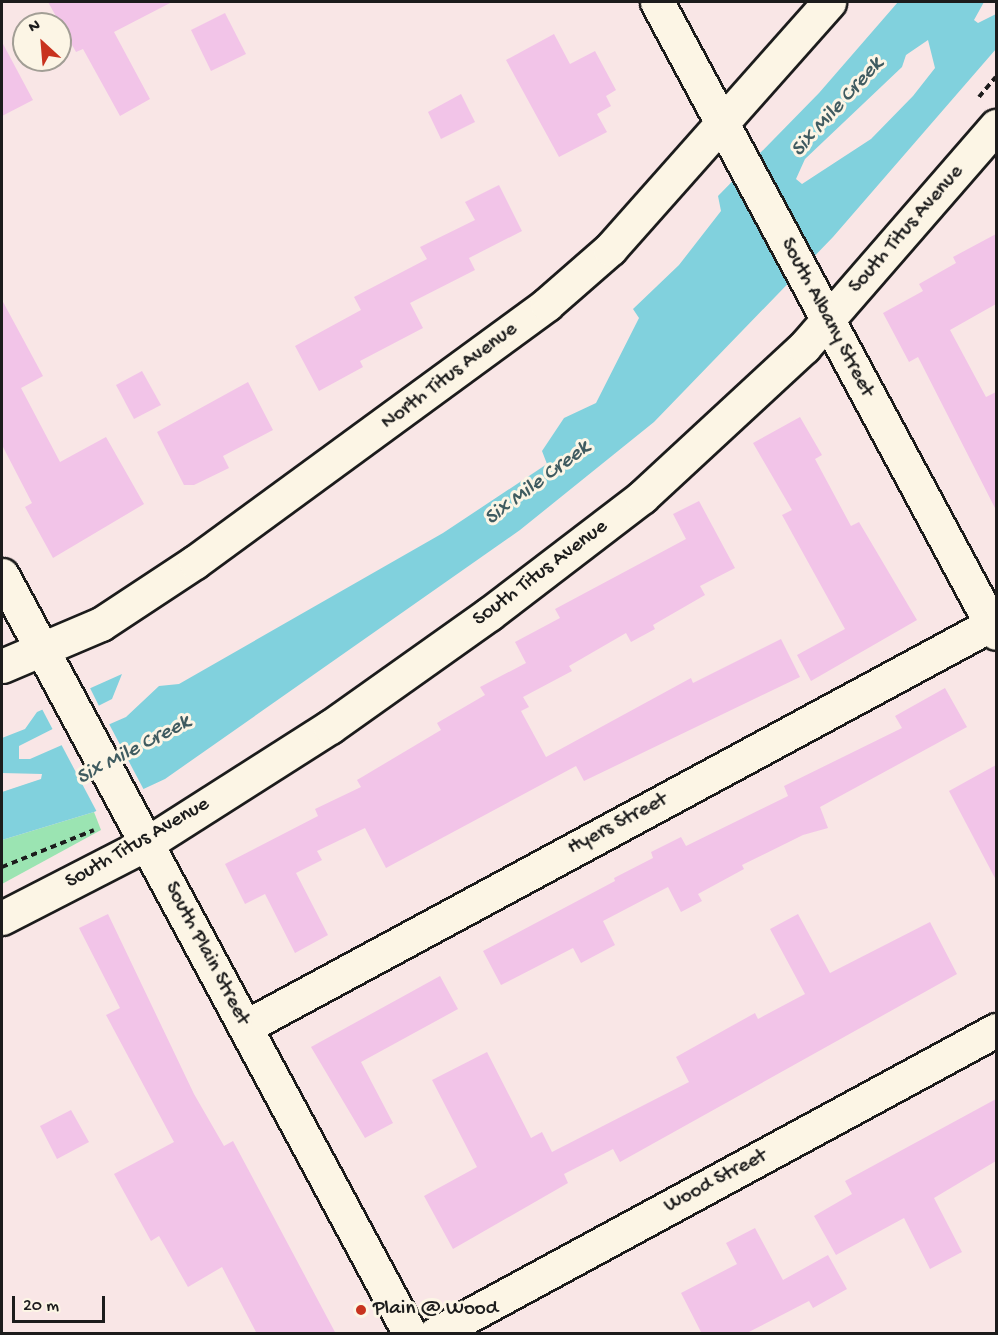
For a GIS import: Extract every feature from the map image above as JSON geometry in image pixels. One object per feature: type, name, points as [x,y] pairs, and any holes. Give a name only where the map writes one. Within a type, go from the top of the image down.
[{"type":"street","name":"South Albany Street","points":[[657,2],[994,628]]},
{"type":"street","name":"North Titus Avenue","points":[[2,666],[101,624],[195,562],[547,304],[610,249],[723,125],[829,2]]},
{"type":"street","name":"South Titus Avenue","points":[[2,918],[147,844],[330,727],[579,545],[664,478],[827,321],[996,126]]},
{"type":"street","name":"South Plain Street","points":[[2,575],[410,1334]]},
{"type":"street","name":"Hyers Street","points":[[245,1027],[994,628]]},
{"type":"street","name":"Wood Street","points":[[435,1334],[996,1030]]},
{"type":"path","points":[[2,867],[94,830]]},
{"type":"green space","points":[[94,812],[101,830],[2,884],[2,840]]},
{"type":"water","name":"Six Mile Creek","points":[[898,2],[984,2],[974,20],[978,23],[996,14],[996,49],[833,237],[654,422],[520,530],[165,779],[94,812],[2,840],[2,792],[41,779],[42,774],[2,773],[2,738],[25,729],[37,712],[122,674],[112,699],[19,746],[19,759],[30,759],[126,717],[159,686],[179,684],[443,533],[547,464],[542,451],[564,418],[596,403],[639,318],[633,309],[679,265],[721,211],[718,196],[819,93]],"holes":[[[928,40],[935,68],[913,96],[871,139],[802,184],[796,179],[805,159],[902,67],[906,55]]]},
{"type":"pier","points":[[89,686],[100,708],[53,730],[41,707]]},
{"type":"pier","points":[[108,722],[145,792],[98,814],[61,744]]},
{"type":"building","points":[[48,2],[172,2],[114,32],[150,99],[120,116],[83,49],[76,52],[72,45],[72,12],[54,12]]},
{"type":"building","points":[[225,13],[246,54],[211,71],[191,30]]},
{"type":"building","points":[[554,34],[570,64],[595,51],[616,90],[606,96],[611,106],[597,114],[607,132],[559,157],[506,60]]},
{"type":"building","points":[[2,42],[12,61],[12,72],[18,72],[33,100],[2,116]]},
{"type":"building","points":[[461,94],[475,122],[441,139],[428,112]]},
{"type":"building","points":[[499,185],[522,231],[469,258],[475,270],[410,303],[423,328],[360,361],[363,367],[319,391],[295,346],[361,310],[354,297],[427,259],[420,247],[475,220],[465,202]]},
{"type":"building","points":[[996,234],[996,304],[950,330],[986,397],[996,392],[996,510],[918,357],[909,362],[883,313],[923,291],[919,284],[956,263],[953,257]]},
{"type":"building","points":[[2,300],[43,376],[21,388],[60,462],[106,437],[144,504],[53,558],[25,507],[32,503],[2,445]]},
{"type":"building","points":[[142,371],[161,405],[134,419],[116,385]]},
{"type":"building","points":[[248,382],[273,430],[223,456],[229,468],[194,485],[184,485],[157,432]]},
{"type":"building","points":[[800,417],[822,455],[815,459],[851,526],[859,522],[917,620],[811,681],[797,655],[845,629],[782,515],[792,510],[753,443]]},
{"type":"building","points":[[699,501],[735,568],[700,586],[705,595],[653,625],[655,629],[631,642],[626,633],[569,666],[572,671],[523,697],[529,707],[521,711],[546,757],[691,678],[693,683],[781,639],[800,677],[584,781],[576,766],[386,868],[365,828],[317,851],[322,860],[296,873],[328,935],[295,953],[265,894],[245,904],[225,864],[318,816],[315,809],[361,787],[357,780],[441,730],[437,723],[485,695],[480,687],[526,663],[515,642],[560,618],[555,609],[686,539],[673,514]]},
{"type":"building","points":[[945,688],[967,727],[820,807],[828,828],[803,835],[742,865],[744,869],[698,894],[702,901],[681,912],[668,887],[603,921],[615,945],[581,963],[573,948],[501,985],[483,951],[615,881],[614,878],[653,858],[651,852],[681,837],[686,846],[788,796],[784,786],[902,728],[895,716]]},
{"type":"building","points":[[996,765],[996,880],[949,791]]},
{"type":"building","points":[[108,914],[194,1094],[224,1146],[233,1141],[336,1334],[257,1334],[222,1267],[188,1287],[159,1236],[151,1241],[114,1174],[174,1142],[106,1015],[120,1008],[79,928]]},
{"type":"building","points":[[798,914],[830,973],[930,922],[957,974],[620,1162],[613,1149],[564,1174],[568,1183],[453,1249],[424,1196],[477,1167],[432,1080],[487,1052],[531,1138],[542,1132],[552,1152],[689,1082],[676,1057],[755,1013],[758,1019],[805,994],[770,929]]},
{"type":"building","points":[[440,976],[458,1009],[361,1062],[393,1123],[365,1138],[311,1047]]},
{"type":"building","points":[[996,1099],[996,1161],[934,1198],[962,1252],[930,1269],[904,1218],[836,1255],[814,1216],[852,1194],[845,1181]]},
{"type":"building","points":[[71,1110],[89,1142],[57,1159],[40,1126]]},
{"type":"building","points":[[755,1228],[783,1280],[828,1255],[847,1289],[813,1308],[809,1301],[745,1334],[702,1334],[681,1293],[737,1264],[726,1243]]},
{"type":"place","name":"Plain @ Wood","points":[[361,1310]]}]
